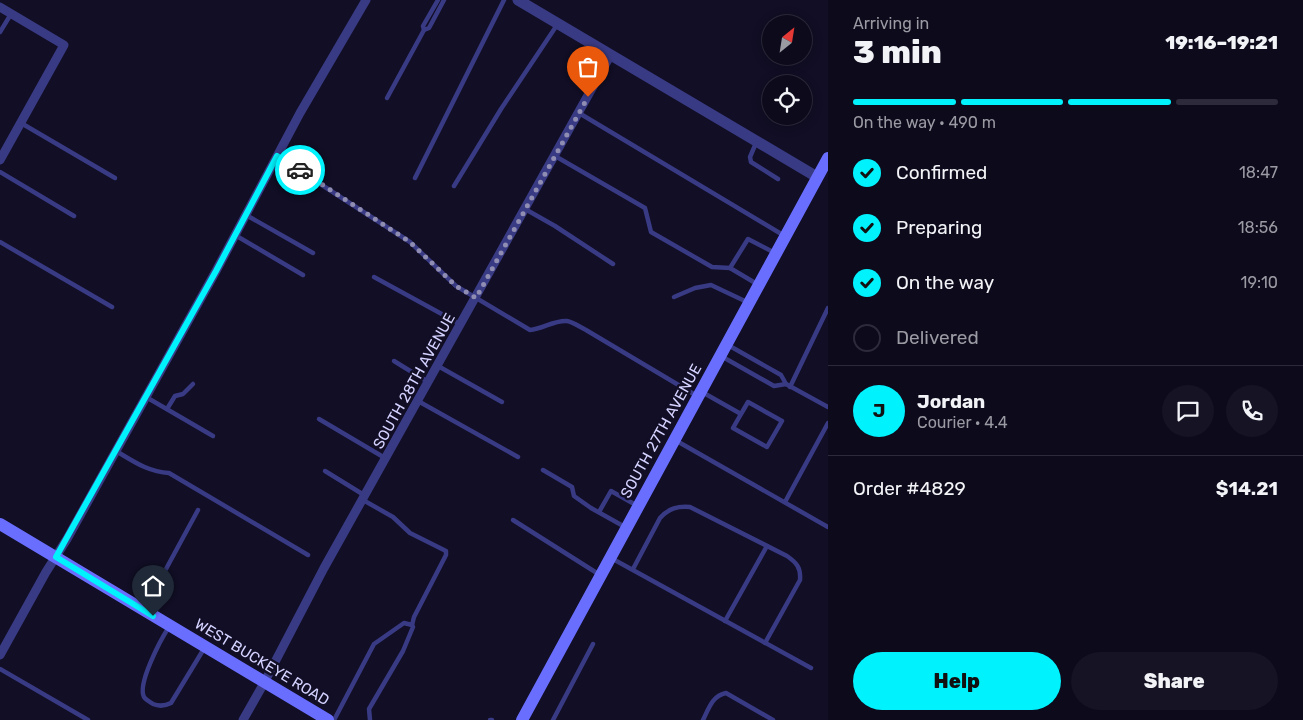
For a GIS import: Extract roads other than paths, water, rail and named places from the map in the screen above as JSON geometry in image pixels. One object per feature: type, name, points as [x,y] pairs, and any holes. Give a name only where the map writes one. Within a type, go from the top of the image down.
[{"type":"main road","name":"SOUTH 27TH AVENUE","points":[[522,720],[828,158]]},
{"type":"main road","name":"WEST BUCKEYE ROAD","points":[[0,524],[321,718]]},
{"type":"street","points":[[0,655],[146,397],[300,113],[366,0]]},
{"type":"street","points":[[518,0],[817,177]]},
{"type":"street","points":[[0,8],[64,46],[0,160]]},
{"type":"street","name":"SOUTH 28TH AVENUE","points":[[243,720],[324,568],[610,56]]},
{"type":"lane","points":[[387,98],[438,0]]},
{"type":"lane","points":[[424,30],[429,28],[444,0]]},
{"type":"lane","points":[[415,178],[504,0]]},
{"type":"lane","points":[[0,32],[11,14]]},
{"type":"lane","points":[[454,186],[501,110],[558,24]]},
{"type":"lane","points":[[578,113],[785,236]]},
{"type":"lane","points":[[21,123],[115,178]]},
{"type":"lane","points":[[757,142],[750,157],[751,162],[778,179]]},
{"type":"lane","points":[[277,156],[410,242],[456,286],[530,330],[540,329],[557,322],[568,322],[586,330],[699,394],[741,414]]},
{"type":"lane","points":[[555,156],[645,208],[651,232],[712,268],[730,268],[759,285]]},
{"type":"lane","points":[[0,172],[74,216]]},
{"type":"lane","points":[[525,209],[613,264]]},
{"type":"lane","points":[[246,215],[313,254]]},
{"type":"lane","points":[[235,235],[303,275]]},
{"type":"lane","points":[[730,268],[748,238],[776,254]]},
{"type":"lane","points":[[0,242],[112,306]]},
{"type":"lane","points":[[374,277],[461,325]]},
{"type":"lane","points":[[674,297],[695,288],[711,284],[749,303]]},
{"type":"lane","points":[[788,386],[828,308]]},
{"type":"lane","points":[[727,344],[781,374],[788,386]]},
{"type":"lane","points":[[720,356],[774,386],[788,386],[828,407]]},
{"type":"lane","points":[[394,361],[429,382]]},
{"type":"lane","points":[[438,366],[502,402]]},
{"type":"lane","points":[[167,409],[175,396],[183,394],[193,384]]},
{"type":"lane","points":[[146,397],[213,436]]},
{"type":"lane","points":[[418,401],[518,457]]},
{"type":"lane","points":[[748,402],[782,421],[767,447],[733,428],[741,414],[748,402]]},
{"type":"lane","points":[[320,419],[386,459]]},
{"type":"lane","points":[[785,502],[828,423]]},
{"type":"lane","points":[[674,439],[828,528]]},
{"type":"lane","points":[[116,451],[141,466],[169,473],[308,555]]},
{"type":"lane","points":[[325,470],[393,517],[410,533],[446,551],[446,555],[414,616],[412,625],[414,628],[403,651],[369,709],[370,720]]},
{"type":"lane","points":[[543,470],[572,487],[574,496],[626,528]]},
{"type":"lane","points":[[599,512],[611,491],[638,506]]},
{"type":"lane","points":[[633,569],[660,518],[666,512],[680,506],[690,507],[787,556],[798,564],[801,573],[800,580],[765,643]]},
{"type":"lane","points":[[137,606],[150,584],[166,569],[198,510]]},
{"type":"lane","points":[[512,520],[600,575]]},
{"type":"lane","points":[[725,621],[767,546]]},
{"type":"lane","points":[[610,557],[811,668]]},
{"type":"lane","points":[[334,720],[374,644],[404,623],[412,625]]},
{"type":"lane","points":[[169,626],[156,648],[144,685],[143,694],[151,703],[158,706],[172,703],[205,647]]},
{"type":"lane","points":[[553,720],[593,644]]},
{"type":"lane","points":[[0,668],[88,720]]},
{"type":"lane","points":[[703,720],[714,698],[726,692],[774,720]]}]
